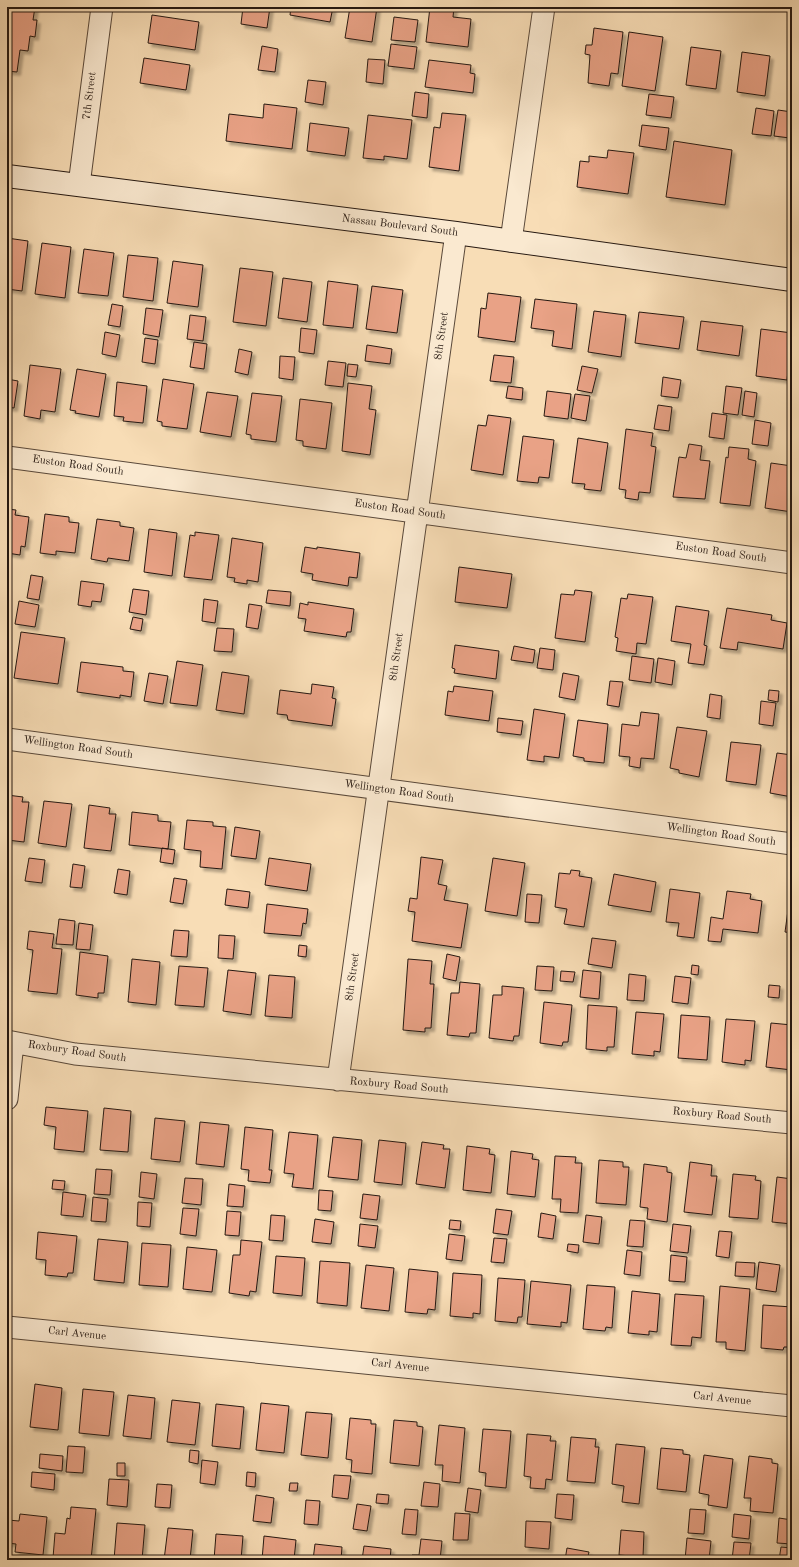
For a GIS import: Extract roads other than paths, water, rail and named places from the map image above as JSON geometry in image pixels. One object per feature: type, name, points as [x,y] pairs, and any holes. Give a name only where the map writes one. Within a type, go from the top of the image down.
[{"type":"main road","name":"Nassau Boulevard South","points":[[7,176],[456,233],[792,280]]},
{"type":"street","name":"7th Street","points":[[79,185],[102,7]]},
{"type":"street","points":[[511,241],[544,7]]},
{"type":"street","name":"8th Street","points":[[338,1080],[456,233]]},
{"type":"street","name":"Euston Road South","points":[[7,457],[792,563]]},
{"type":"street","name":"Wellington Road South","points":[[7,739],[792,844]]},
{"type":"street","points":[[7,1099],[10,1042]]},
{"type":"street","name":"Roxbury Road South","points":[[10,1042],[75,1054],[792,1123]]},
{"type":"street","name":"Carl Avenue","points":[[7,1327],[792,1406]]}]
